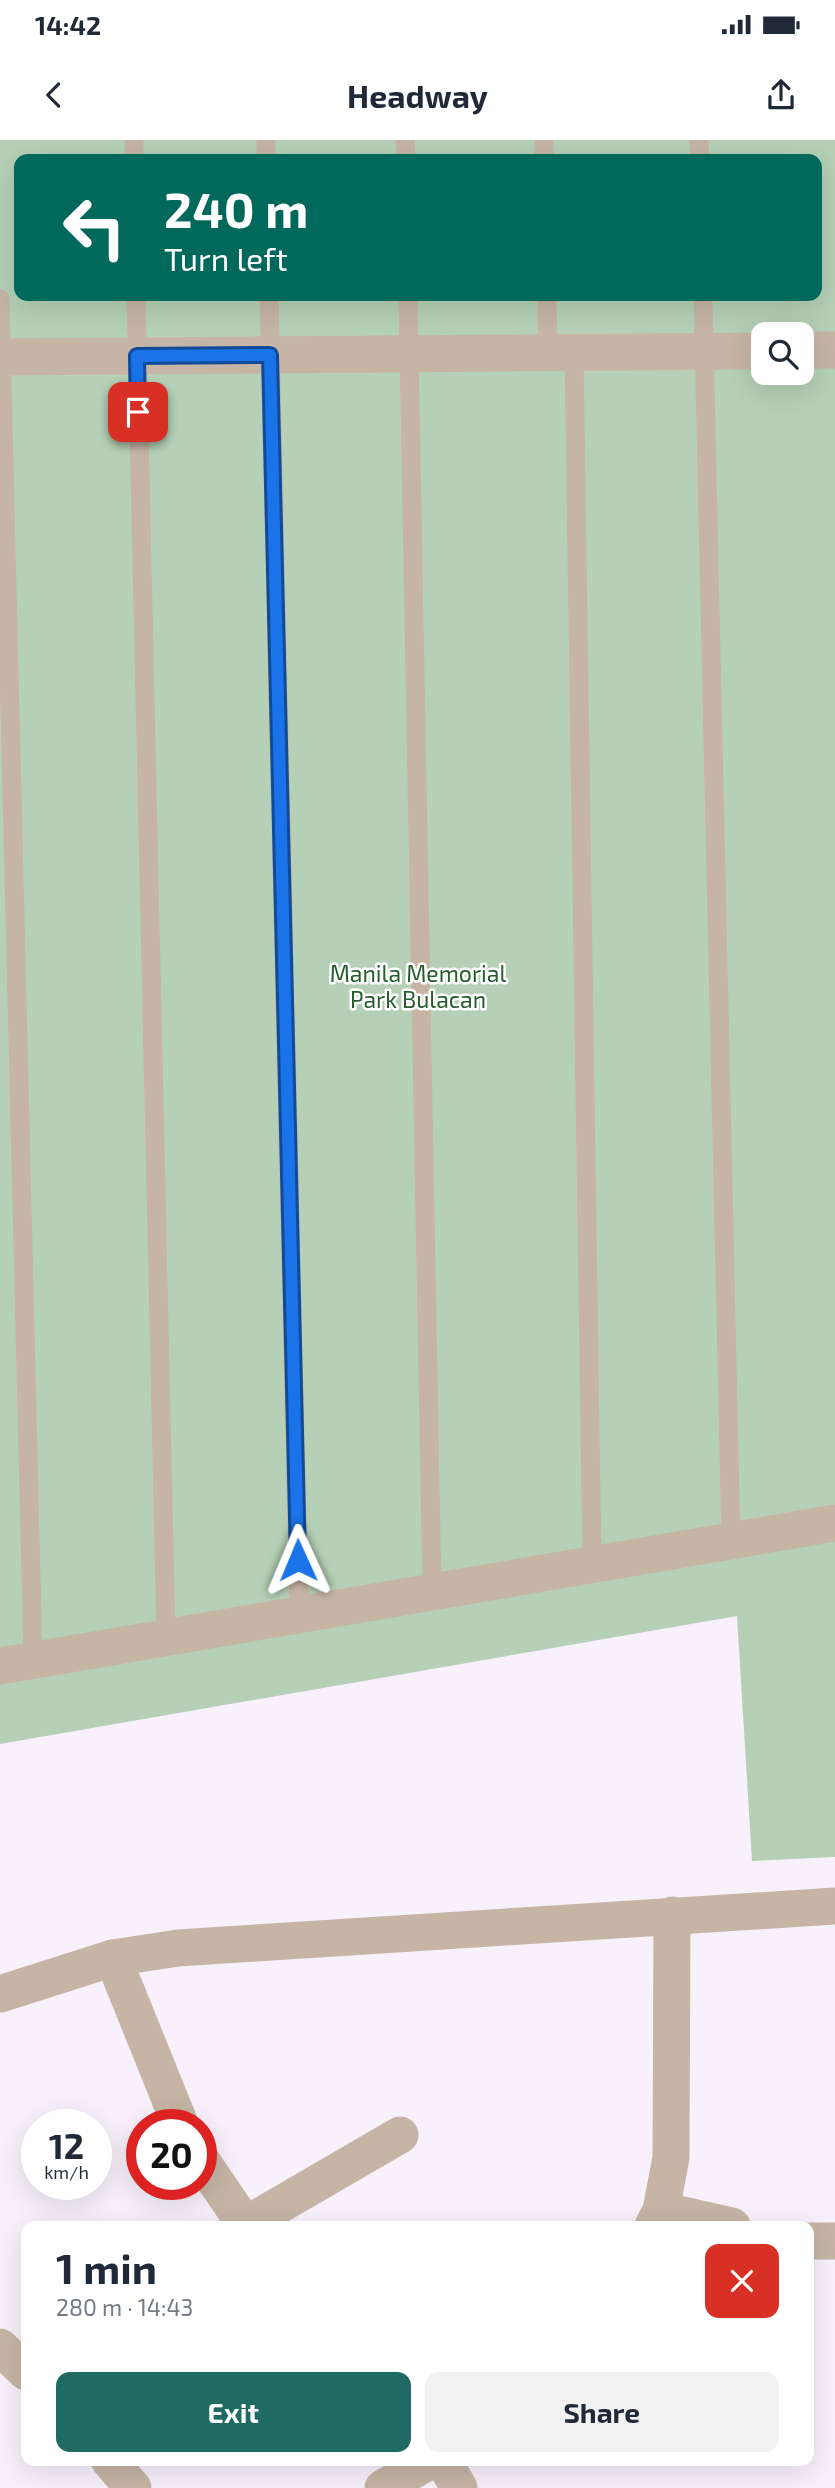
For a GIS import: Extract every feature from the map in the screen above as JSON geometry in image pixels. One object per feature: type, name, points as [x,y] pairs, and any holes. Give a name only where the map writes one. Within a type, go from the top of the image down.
[{"type":"street","points":[[814,350],[835,350]]},
{"type":"street","points":[[0,357],[751,351]]},
{"type":"street","points":[[17,1663],[835,1523]]},
{"type":"street","points":[[0,1994],[113,1958],[178,1948],[835,1906]]},
{"type":"street","points":[[672,1916],[671,2158],[657,2218],[685,2221]]},
{"type":"street","points":[[113,1958],[174,2109]]},
{"type":"street","points":[[254,2221],[400,2135]]},
{"type":"street","points":[[217,2183],[243,2221]]},
{"type":"street","points":[[814,2241],[835,2241]]},
{"type":"street","points":[[0,2347],[21,2367]]},
{"type":"street","points":[[114,2466],[133,2488]]},
{"type":"street","points":[[383,2488],[421,2466]]},
{"type":"street","points":[[446,2466],[459,2488]]},
{"type":"lane","points":[[0,299],[17,1663]]},
{"type":"lane","points":[[136,301],[166,1637]]},
{"type":"lane","points":[[269,301],[299,1615]]},
{"type":"lane","points":[[408,301],[432,1592]]},
{"type":"lane","points":[[548,301],[561,352],[592,1564]]},
{"type":"lane","points":[[703,301],[731,1541]]},
{"type":"green space","name":"Manila Memorial Park Bulacan","points":[[0,140],[835,140],[835,1857],[752,1861],[737,1616],[0,1744]]},
{"type":"route","points":[[138,412],[137,356],[270,355],[298,1560]]}]
